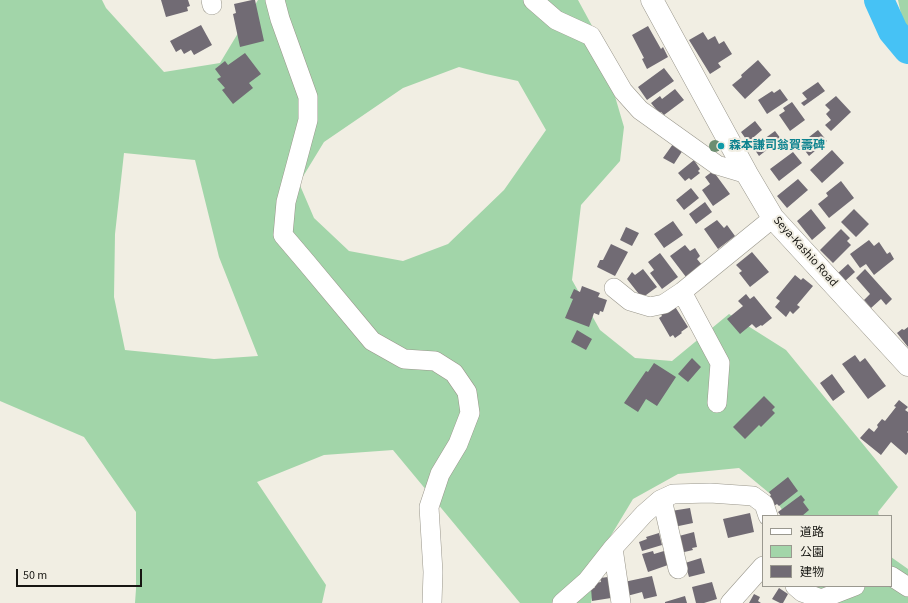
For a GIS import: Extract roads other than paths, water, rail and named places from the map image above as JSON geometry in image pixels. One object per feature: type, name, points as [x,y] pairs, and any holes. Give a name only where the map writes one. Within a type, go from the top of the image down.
[{"type":"main road","name":"Seya-Kashio Road","points":[[652,0],[747,174],[773,218],[908,365]]},
{"type":"street","points":[[275,0],[280,19],[308,97],[308,120],[286,202],[283,235],[372,341],[404,359],[435,362],[454,372],[467,392],[470,413],[458,444],[440,474],[429,507],[433,572],[432,603]]},
{"type":"street","points":[[533,0],[556,20],[591,36],[623,91],[640,110],[717,165],[747,174]]},
{"type":"street","points":[[614,288],[630,301],[650,307],[664,304],[682,292],[773,218]]},
{"type":"street","points":[[682,292],[720,363],[717,403]]},
{"type":"street","points":[[562,603],[587,581],[613,548],[644,514],[660,500],[673,494],[710,493],[753,496],[764,504],[768,515]]},
{"type":"street","points":[[662,499],[678,569]]},
{"type":"street","points":[[613,548],[621,603]]},
{"type":"street","points":[[730,603],[762,567]]},
{"type":"street","points":[[892,577],[908,587]]},
{"type":"street","points":[[797,594],[821,599],[852,587]]},
{"type":"waterway","points":[[879,0],[893,31],[908,49]]},
{"type":"place","name":"森本謙司翁賀壽碑","points":[[721,146]]}]
